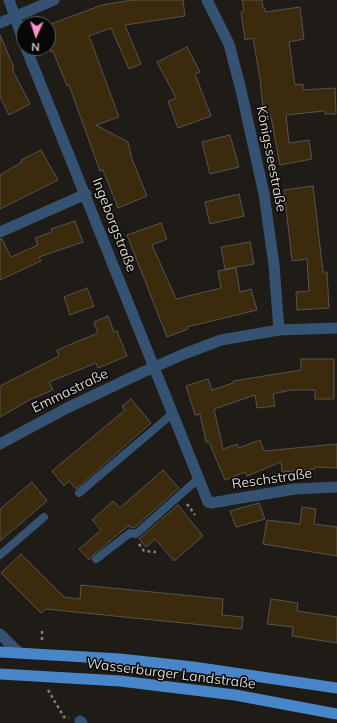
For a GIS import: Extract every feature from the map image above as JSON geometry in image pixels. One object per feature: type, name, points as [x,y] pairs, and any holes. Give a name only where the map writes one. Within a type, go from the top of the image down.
[{"type":"main road","name":"Wasserburger Landstraße","points":[[0,652],[120,659],[194,667],[337,688]]},
{"type":"main road","name":"Wasserburger Landstraße","points":[[0,674],[128,682],[235,695],[337,714]]},
{"type":"street","points":[[9,0],[16,16]]},
{"type":"street","points":[[0,23],[54,0]]},
{"type":"street","name":"Königsseestraße","points":[[207,0],[229,44],[263,187],[274,265],[279,330]]},
{"type":"street","name":"Ingeborgstraße","points":[[29,56],[86,194],[198,479],[208,502],[211,503]]},
{"type":"street","points":[[0,232],[86,194]]},
{"type":"street","name":"Emmastraße","points":[[0,444],[67,408],[153,367],[221,340],[279,330],[337,328]]},
{"type":"street","name":"Reschstraße","points":[[211,503],[295,489],[337,487]]},
{"type":"street","points":[[0,634],[19,653]]},
{"type":"lane","points":[[79,494],[172,414]]},
{"type":"lane","points":[[96,559],[130,533],[136,534],[198,479]]},
{"type":"lane","points":[[0,555],[44,517]]},
{"type":"building","points":[[132,0],[183,0],[185,16],[125,25],[141,64],[129,69],[111,28],[89,36],[119,117],[96,125],[128,142],[132,159],[147,196],[118,208],[103,170],[100,171],[69,85],[67,86],[55,56],[56,22],[102,5]]},
{"type":"building","points":[[242,0],[262,0],[265,12],[300,7],[304,39],[289,42],[295,85],[303,84],[303,90],[335,88],[336,114],[325,114],[324,111],[286,115],[289,143],[309,140],[312,159],[280,165],[271,117],[264,118],[260,79],[253,38],[245,40],[241,12],[244,11]]},
{"type":"building","points":[[0,35],[14,68],[12,69],[30,104],[9,115],[0,97]]},
{"type":"building","points":[[187,47],[200,72],[195,74],[211,116],[178,128],[168,101],[176,98],[157,62]]},
{"type":"building","points":[[230,135],[239,167],[210,174],[202,142]]},
{"type":"building","points":[[41,150],[58,180],[0,209],[0,175],[22,162],[21,160]]},
{"type":"building","points":[[313,186],[323,272],[327,272],[329,308],[297,310],[296,292],[309,291],[307,259],[292,261],[284,190]]},
{"type":"building","points":[[239,194],[244,216],[210,224],[205,202]]},
{"type":"building","points":[[75,221],[83,242],[39,257],[41,261],[0,280],[0,239],[2,239],[11,257],[38,245],[35,238],[52,232],[51,229]]},
{"type":"building","points":[[161,223],[167,239],[152,245],[176,299],[221,288],[218,271],[236,268],[240,292],[251,289],[257,310],[187,327],[188,329],[167,337],[127,235]]},
{"type":"building","points":[[250,242],[254,264],[225,269],[221,247]]},
{"type":"building","points":[[87,288],[94,306],[70,315],[64,297]]},
{"type":"building","points":[[108,316],[114,332],[117,331],[127,356],[98,368],[96,363],[49,382],[53,390],[31,399],[0,417],[0,386],[59,356],[57,350],[98,333],[94,322]]},
{"type":"building","points":[[301,359],[334,359],[334,399],[315,399],[315,390],[291,390],[273,394],[275,406],[257,408],[255,395],[214,409],[223,449],[237,444],[239,448],[260,440],[264,451],[337,444],[337,468],[314,467],[315,469],[282,472],[281,462],[247,476],[245,472],[225,480],[209,442],[206,442],[200,414],[195,415],[186,386],[208,379],[212,390],[233,383],[233,381],[301,370]]},
{"type":"building","points":[[131,399],[151,423],[76,489],[69,481],[64,486],[52,471],[125,410],[122,406]]},
{"type":"building","points":[[163,470],[179,488],[134,528],[128,526],[89,560],[79,549],[101,530],[92,520],[113,501],[120,508]]},
{"type":"building","points":[[32,482],[47,501],[0,541],[0,509]]},
{"type":"building","points":[[259,503],[265,519],[236,527],[230,511]]},
{"type":"building","points":[[178,505],[203,536],[174,561],[155,539],[146,547],[139,539]]},
{"type":"building","points":[[302,507],[316,509],[314,524],[337,527],[337,556],[263,544],[267,520],[300,524]]},
{"type":"building","points":[[21,554],[64,597],[80,599],[81,585],[223,599],[222,615],[243,617],[242,629],[46,609],[41,613],[1,573]]},
{"type":"building","points":[[271,599],[298,603],[297,611],[337,617],[337,643],[292,636],[293,627],[267,624]]}]
